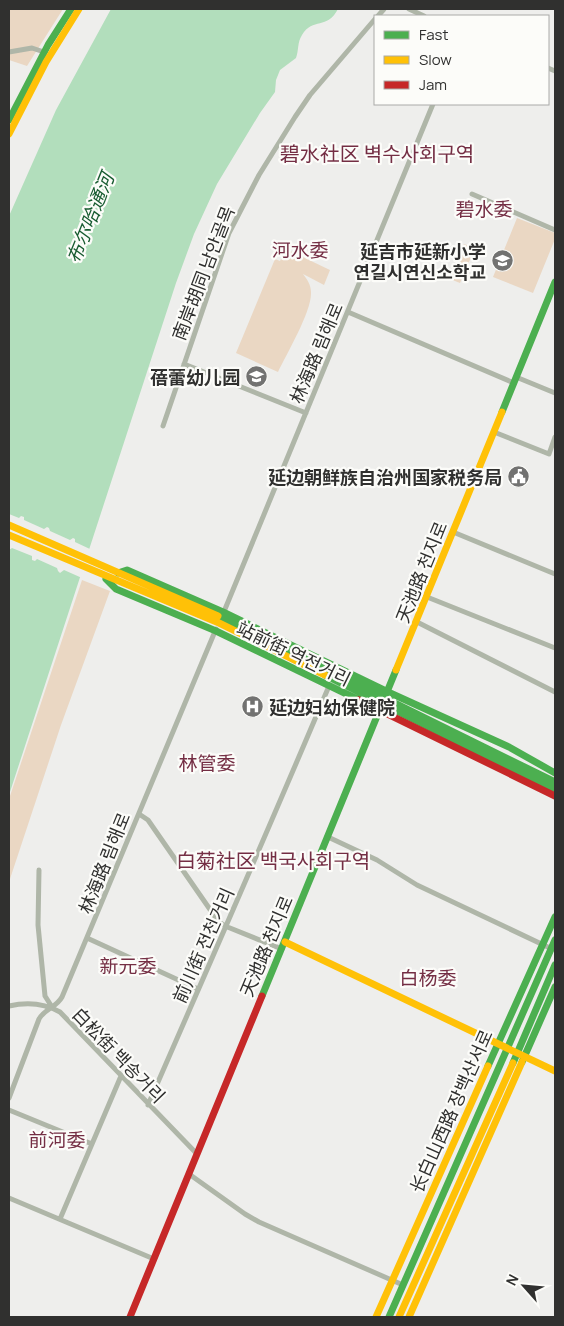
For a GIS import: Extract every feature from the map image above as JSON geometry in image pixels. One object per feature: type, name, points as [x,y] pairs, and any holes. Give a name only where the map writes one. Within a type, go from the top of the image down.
[{"type":"street","points":[[9,120],[44,52],[71,9]]},
{"type":"street","points":[[9,134],[46,62],[79,9]]},
{"type":"street","points":[[409,9],[422,15]]},
{"type":"street","name":"南岸胡同 남안골목","points":[[163,426],[228,233],[259,175],[310,95],[374,20]]},
{"type":"street","points":[[9,52],[32,48],[44,52]]},
{"type":"street","name":"林海路 림해로","points":[[9,1098],[39,1019],[46,1010],[53,1008],[62,997],[88,938],[433,105]]},
{"type":"street","points":[[472,194],[555,230]]},
{"type":"street","name":"天池路 천지로","points":[[130,1317],[227,1078],[284,946],[386,698],[555,282]]},
{"type":"street","points":[[348,312],[515,380],[555,393]]},
{"type":"street","points":[[184,364],[306,413]]},
{"type":"street","points":[[494,432],[549,454],[555,437]]},
{"type":"street","name":"站前街 역전거리","points":[[9,525],[100,564],[386,698],[555,782]]},
{"type":"street","points":[[453,532],[555,574]]},
{"type":"street","name":"站前街 역전거리","points":[[9,535],[99,574],[220,621],[329,686],[555,796]]},
{"type":"street","points":[[427,597],[555,648]]},
{"type":"street","points":[[416,622],[555,692]]},
{"type":"street","name":"前川街 전천거리","points":[[148,1105],[225,926],[251,871],[329,686]]},
{"type":"street","name":"站前街 역전거리","points":[[386,698],[509,747],[555,773]]},
{"type":"street","name":"站前街 역전거리","points":[[386,698],[555,790]]},
{"type":"street","points":[[139,814],[148,820],[215,918],[225,926],[284,946],[522,1054],[555,1071]]},
{"type":"street","points":[[328,838],[377,860],[417,885],[552,949]]},
{"type":"street","points":[[39,870],[38,925],[44,996],[53,1008]]},
{"type":"street","name":"长白山西路 장백산서로","points":[[376,1317],[555,918]]},
{"type":"street","points":[[88,938],[198,989]]},
{"type":"street","name":"长白山西路 장백산서로","points":[[389,1317],[555,940]]},
{"type":"street","name":"长白山西路 장백산서로","points":[[409,1317],[522,1054],[555,964]]},
{"type":"street","name":"长白山西路 장백산서로","points":[[399,1317],[555,987]]},
{"type":"street","name":"白松街 백송거리","points":[[9,1006],[29,1003],[53,1008],[65,1017],[197,1154]]},
{"type":"street","points":[[60,1219],[121,1076]]},
{"type":"street","points":[[9,1110],[92,1144]]},
{"type":"street","points":[[189,1174],[259,1222],[403,1285]]},
{"type":"street","points":[[9,1198],[154,1259]]},
{"type":"shaded area","points":[[10,9],[63,9],[27,66],[9,60]]},
{"type":"shaded area","points":[[517,218],[555,233],[555,239],[533,293],[493,277]]},
{"type":"shaded area","points":[[464,244],[475,248],[460,283],[450,279]]},
{"type":"shaded area","points":[[286,249],[330,270],[324,285],[303,274],[311,292],[308,310],[278,372],[236,353],[275,259],[280,261]]},
{"type":"shaded area","points":[[82,580],[110,591],[61,725],[9,882],[9,799]]},
{"type":"water","name":"布尔哈通河","points":[[111,9],[338,9],[325,22],[311,26],[302,35],[296,58],[280,70],[276,80],[275,92],[217,184],[194,234],[176,283],[9,795],[9,216],[56,110]]},
{"type":"pier","points":[[9,514],[19,518],[21,516],[24,517],[24,520],[44,529],[47,527],[50,531],[70,540],[73,538],[75,542],[92,550],[82,578],[64,570],[60,573],[57,568],[37,559],[35,561],[32,560],[32,556],[12,548],[9,550]]},
{"type":"traffic: fast","points":[[9,120],[48,45],[71,9]]},
{"type":"traffic: fast","points":[[502,412],[555,282]]},
{"type":"traffic: fast","points":[[118,573],[127,570],[223,612],[388,692],[509,747],[555,773]]},
{"type":"traffic: fast","points":[[106,579],[116,589],[216,631],[359,700]]},
{"type":"traffic: fast","points":[[218,616],[555,782]]},
{"type":"traffic: fast","points":[[262,996],[396,670]]},
{"type":"traffic: fast","points":[[325,675],[555,790]]},
{"type":"traffic: fast","points":[[488,1066],[555,917]]},
{"type":"traffic: fast","points":[[389,1317],[555,940]]},
{"type":"traffic: fast","points":[[513,1063],[555,965]]},
{"type":"traffic: fast","points":[[522,1062],[555,987]]},
{"type":"traffic: slow","points":[[9,134],[46,62],[79,9]]},
{"type":"traffic: slow","points":[[396,670],[502,412]]},
{"type":"traffic: slow","points":[[9,525],[218,616]]},
{"type":"traffic: slow","points":[[9,535],[219,623],[325,675]]},
{"type":"traffic: slow","points":[[285,942],[555,1071]]},
{"type":"traffic: slow","points":[[409,1317],[522,1062]]},
{"type":"traffic: slow","points":[[399,1317],[513,1063]]},
{"type":"traffic: slow","points":[[376,1317],[488,1066]]},
{"type":"traffic: jam","points":[[359,700],[555,796]]},
{"type":"traffic: jam","points":[[130,1317],[262,996]]},
{"type":"place","name":"延吉市延新小学 연길시연신소학교","points":[[502,261]]},
{"type":"place","name":"蓓蕾幼儿园","points":[[256,377]]},
{"type":"place","name":"延边朝鲜族自治州国家税务局","points":[[518,477]]},
{"type":"place","name":"延边妇幼保健院","points":[[253,707]]},
{"type":"district","name":"碧水社区 벽수사회구역","points":[[377,153]]},
{"type":"district","name":"碧水委","points":[[484,209]]},
{"type":"district","name":"河水委","points":[[300,250]]},
{"type":"district","name":"林管委","points":[[207,763]]},
{"type":"district","name":"白菊社区 백국사회구역","points":[[273,860]]},
{"type":"district","name":"新元委","points":[[128,966]]},
{"type":"district","name":"白杨委","points":[[428,978]]},
{"type":"district","name":"前河委","points":[[57,1140]]}]
